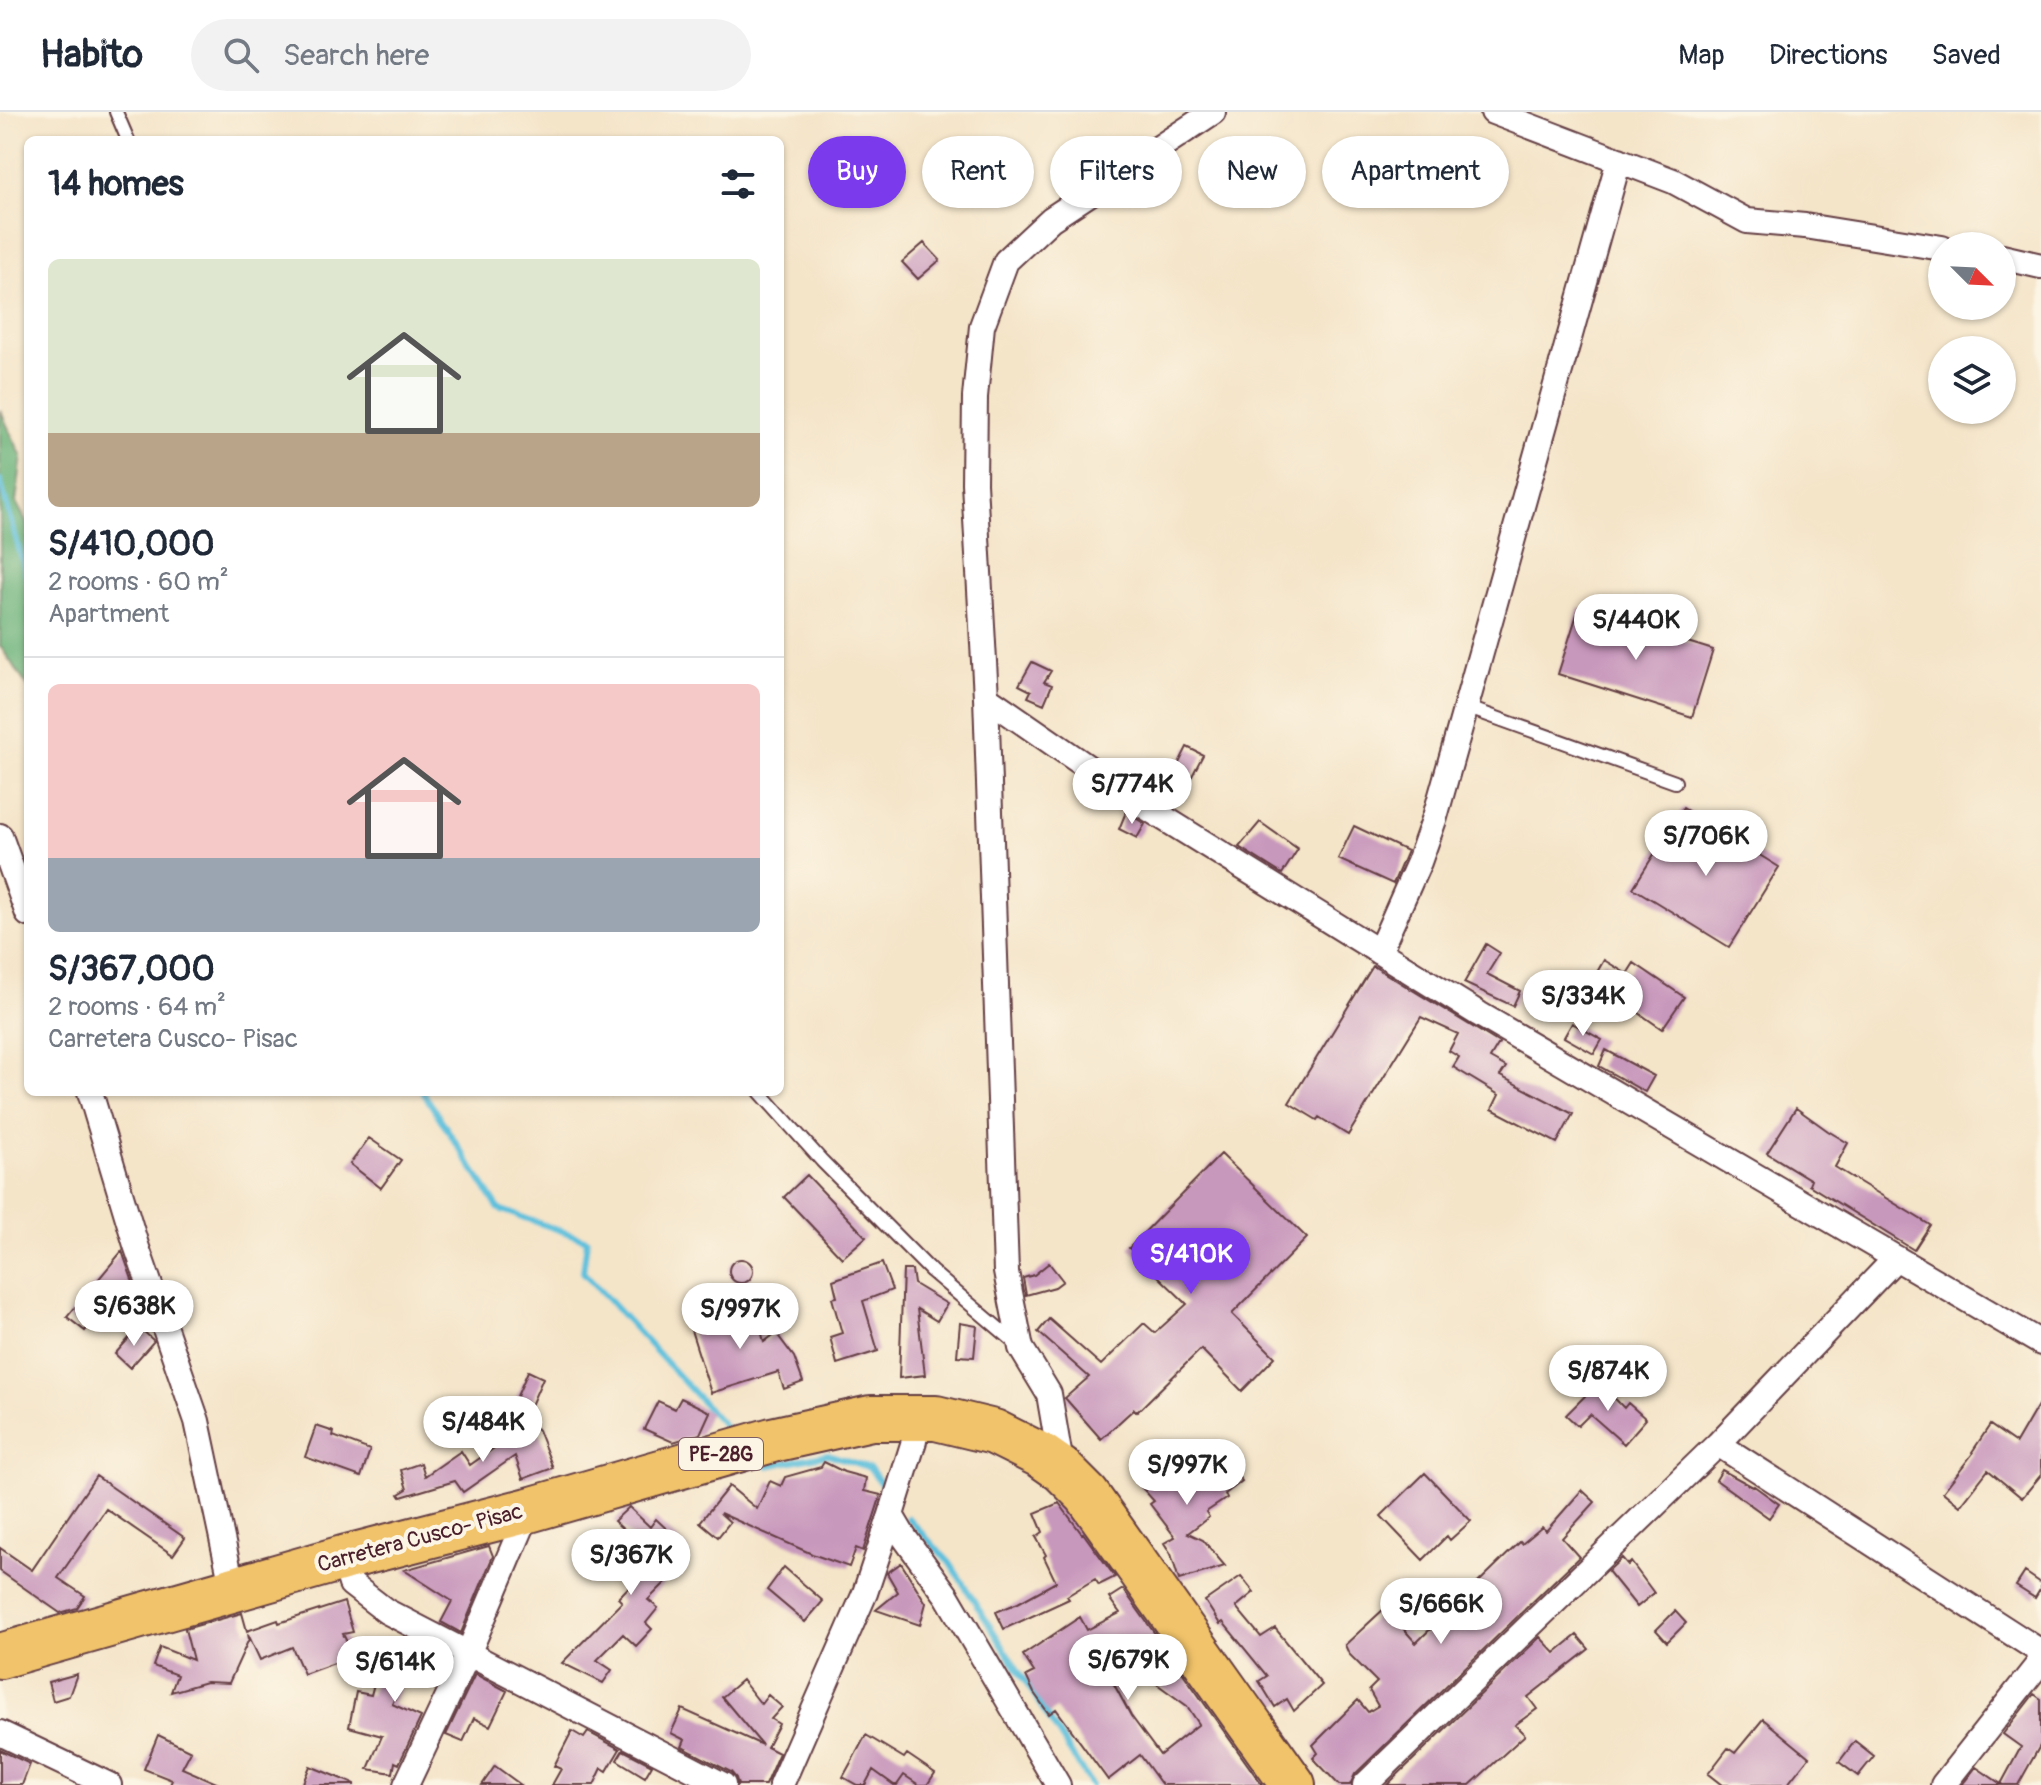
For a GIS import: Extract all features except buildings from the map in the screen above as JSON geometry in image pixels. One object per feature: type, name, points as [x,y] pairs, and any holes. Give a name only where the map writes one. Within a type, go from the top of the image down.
[{"type":"highway","name":"Carretera Cusco- Pisac","points":[[0,1656],[772,1440],[871,1418],[936,1418],[994,1432],[1042,1456],[1062,1470],[1087,1495],[1293,1785]]},
{"type":"street","points":[[1062,1470],[1049,1394],[1021,1348],[1006,1272],[986,697],[974,483],[975,397],[982,326],[1006,261],[1051,219],[1213,112]]},
{"type":"street","points":[[1493,112],[1673,181],[1747,221],[1805,226],[1928,246]]},
{"type":"street","points":[[1379,952],[1419,862],[1435,817],[1619,160]]},
{"type":"street","points":[[2016,260],[2041,266]]},
{"type":"street","points":[[986,697],[1138,802],[1492,1022],[2041,1343]]},
{"type":"street","points":[[0,836],[24,903]]},
{"type":"street","points":[[91,1096],[136,1245],[197,1421],[233,1590]]},
{"type":"street","points":[[1365,1785],[1718,1444],[1896,1258]]},
{"type":"street","points":[[781,1785],[865,1593],[914,1441],[915,1417]]},
{"type":"street","points":[[1718,1444],[2041,1652]]},
{"type":"street","points":[[406,1785],[468,1654],[529,1510]]},
{"type":"street","points":[[891,1515],[947,1596],[1058,1785]]},
{"type":"street","points":[[343,1558],[351,1584],[386,1611],[723,1785]]},
{"type":"street","points":[[1943,1785],[2041,1661]]},
{"type":"street","points":[[0,1733],[73,1777],[109,1785]]},
{"type":"lane","points":[[116,112],[126,136]]},
{"type":"lane","points":[[1466,707],[1675,782]]},
{"type":"lane","points":[[764,1096],[822,1161],[931,1271],[1021,1348]]},
{"type":"green space","points":[[0,410],[22,457],[16,502],[24,517],[24,681],[0,646]]},
{"type":"waterway","points":[[0,480],[24,567]]},
{"type":"waterway","points":[[426,1096],[499,1209],[587,1240],[583,1272],[727,1429]]},
{"type":"waterway","points":[[768,1466],[828,1454],[870,1468],[888,1494]]},
{"type":"waterway","points":[[908,1518],[950,1563],[1091,1785]]}]
